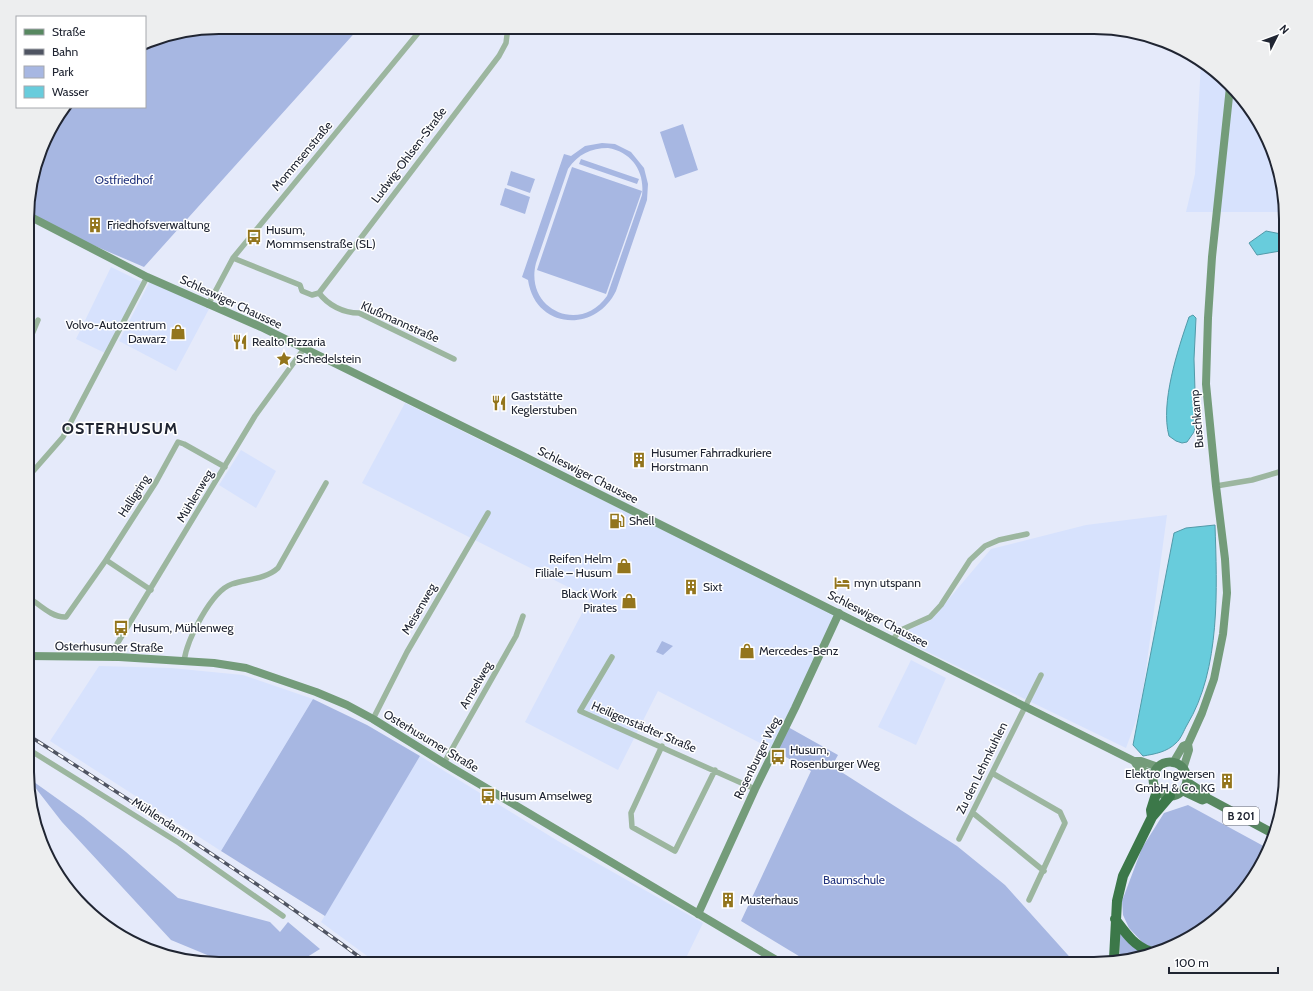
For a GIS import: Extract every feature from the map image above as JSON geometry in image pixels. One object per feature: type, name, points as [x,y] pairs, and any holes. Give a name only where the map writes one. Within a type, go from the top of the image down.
[{"type":"highway","points":[[1152,817],[1151,810],[1157,791]]},
{"type":"highway","points":[[1114,956],[1117,901],[1123,876],[1152,817],[1170,796]]},
{"type":"highway","points":[[1115,919],[1128,936],[1140,948],[1146,950]]},
{"type":"main road","points":[[1168,763],[1173,763],[1183,769],[1187,782],[1183,791],[1175,796],[1170,796],[1157,791],[1153,781],[1153,776],[1158,767],[1168,763]]},
{"type":"main road","name":"B 201","points":[[1187,782],[1204,793],[1207,798],[1269,831]]},
{"type":"main road","name":"B 201","points":[[1183,791],[1202,800],[1207,798]]},
{"type":"street","name":"Mommsenstraße","points":[[208,305],[233,258],[417,34]]},
{"type":"street","name":"Ludwig-Ohlsen-Straße","points":[[319,293],[499,56],[506,43],[507,34]]},
{"type":"street","name":"Buschkamp","points":[[1183,769],[1189,750],[1188,744],[1211,692],[1223,634],[1227,586],[1226,559],[1216,486],[1206,384],[1212,257],[1229,93]]},
{"type":"street","name":"Schleswiger Chaussee","points":[[34,219],[148,276],[208,305],[261,328],[303,350],[521,455],[839,613],[1134,761],[1138,766],[1153,776]]},
{"type":"street","name":"Klußmannstraße","points":[[233,258],[300,285],[302,291],[312,295],[319,293],[326,302],[349,313],[358,313],[454,359]]},
{"type":"street","points":[[34,469],[63,437],[148,276]]},
{"type":"street","points":[[34,330],[38,320]]},
{"type":"street","name":"Mühlenweg","points":[[113,658],[117,644],[256,416],[303,350]]},
{"type":"street","name":"Halligring","points":[[106,560],[156,482],[178,442],[225,467]]},
{"type":"street","points":[[1216,486],[1252,480],[1279,472]]},
{"type":"street","points":[[184,661],[187,648],[202,619],[221,591],[231,584],[267,575],[278,568],[326,483]]},
{"type":"street","name":"Meisenweg","points":[[373,719],[407,652],[488,513]]},
{"type":"street","points":[[892,640],[901,630],[930,617],[941,604],[970,560],[984,546],[999,540],[1027,534]]},
{"type":"street","points":[[34,601],[54,615],[66,617],[106,560],[151,590]]},
{"type":"street","name":"Rosenburger Weg","points":[[698,914],[755,789],[795,708],[839,613]]},
{"type":"street","name":"Amselweg","points":[[444,763],[516,636],[523,616]]},
{"type":"street","name":"Osterhusumer Straße","points":[[34,656],[214,663],[246,668],[316,692],[347,705],[373,719],[444,763],[771,957]]},
{"type":"street","name":"Heiligenstädter Straße","points":[[612,658],[580,711],[662,746],[755,789]]},
{"type":"street","name":"Zu den Lehmkuhlen","points":[[959,839],[1041,675]]},
{"type":"street","name":"Buschkamp","points":[[1173,763],[1183,746],[1188,744]]},
{"type":"street","points":[[662,746],[631,813],[632,827],[675,851],[715,770]]},
{"type":"street","name":"Mühlendamm","points":[[34,752],[179,843],[283,916]]},
{"type":"street","name":"Schleswiger Chaussee","points":[[1134,761],[1141,761],[1158,767]]},
{"type":"street","points":[[992,773],[1060,812],[1066,823],[1029,900]]},
{"type":"street","points":[[973,813],[1044,871]]},
{"type":"shaded area","points":[[1201,68],[1225,88],[1241,106],[1260,137],[1273,171],[1279,212],[1186,212],[1195,174]]},
{"type":"shaded area","points":[[111,267],[142,282],[107,354],[76,339]]},
{"type":"shaded area","points":[[150,281],[209,309],[176,371],[119,341]]},
{"type":"shaded area","points":[[405,403],[836,615],[772,749],[658,691],[618,770],[525,722],[590,598],[362,483]]},
{"type":"shaded area","points":[[241,450],[276,471],[256,508],[219,485]]},
{"type":"shaded area","points":[[1167,515],[1143,691],[1137,718],[1126,748],[899,638],[903,632],[931,620],[991,549],[1086,525]]},
{"type":"shaded area","points":[[911,660],[946,678],[916,745],[878,727]]},
{"type":"shaded area","points":[[99,666],[171,668],[243,675],[313,699],[221,851],[50,741]]},
{"type":"shaded area","points":[[420,756],[558,841],[703,923],[686,957],[368,957],[321,922]]},
{"type":"green space","name":"Ostfriedhof","points":[[207,34],[354,34],[144,267],[88,243],[34,216],[40,171],[44,159],[53,137],[71,108],[146,108],[146,49],[171,40]]},
{"type":"green space","points":[[683,124],[698,170],[675,178],[660,132]]},
{"type":"green space","points":[[602,143],[615,144],[631,152],[644,168],[648,184],[647,200],[616,291],[606,305],[594,314],[581,319],[567,320],[553,316],[542,308],[533,296],[528,280],[522,277],[564,154],[571,156],[585,146]],"holes":[[[602,148],[616,150],[624,154],[635,164],[641,179],[642,195],[607,296],[596,308],[583,314],[570,315],[557,311],[546,304],[538,293],[534,279],[536,263],[568,169],[576,159],[585,153]]]},
{"type":"green space","points":[[581,159],[639,179],[637,184],[579,164]]},
{"type":"green space","points":[[572,167],[642,191],[606,294],[537,270]]},
{"type":"green space","points":[[511,171],[535,179],[530,193],[507,185]]},
{"type":"green space","points":[[505,188],[530,197],[525,214],[500,205]]},
{"type":"green space","points":[[662,641],[673,646],[663,655],[656,652]]},
{"type":"green space","points":[[313,699],[367,725],[420,756],[325,916],[221,851]]},
{"type":"green space","name":"Baumschule","points":[[788,727],[838,755],[832,766],[957,846],[1005,885],[1070,957],[800,957],[741,921],[811,771],[775,751]]},
{"type":"green space","points":[[34,782],[83,817],[126,852],[178,898],[270,922],[280,932],[288,922],[320,949],[307,957],[212,957],[171,940],[62,822],[34,787]]},
{"type":"green space","points":[[1188,805],[1264,846],[1248,875],[1225,903],[1197,926],[1176,938],[1153,947],[1144,944],[1129,928],[1123,915],[1122,901],[1142,848],[1164,813]]},
{"type":"green space","points":[[1119,930],[1125,939],[1139,951],[1120,955]]},
{"type":"water","points":[[1266,231],[1279,234],[1279,251],[1257,255],[1249,243]]},
{"type":"water","points":[[1193,315],[1196,318],[1194,359],[1196,423],[1194,432],[1187,442],[1182,443],[1169,436],[1167,423],[1168,392],[1180,344],[1189,317]]},
{"type":"water","points":[[1215,525],[1216,601],[1211,653],[1206,679],[1198,703],[1178,741],[1165,751],[1143,756],[1133,745],[1174,533],[1186,528]]},
{"type":"railway","points":[[34,739],[243,875],[359,957]]},
{"type":"place","name":"Friedhofsverwaltung","points":[[95,225]]},
{"type":"place","name":"Husum, Mommsenstraße (SL)","points":[[254,237]]},
{"type":"place","name":"Volvo-Autozentrum Dawarz","points":[[178,332]]},
{"type":"place","name":"Realto Pizzaria","points":[[240,342]]},
{"type":"place","name":"Schedelstein","points":[[284,359]]},
{"type":"place","name":"Gaststätte Keglerstuben","points":[[499,403]]},
{"type":"place","name":"Husumer Fahrradkuriere Horstmann","points":[[639,460]]},
{"type":"place","name":"Shell","points":[[617,521]]},
{"type":"place","name":"Reifen Helm Filiale – Husum","points":[[624,566]]},
{"type":"place","name":"myn utspann","points":[[842,583]]},
{"type":"place","name":"Sixt","points":[[691,587]]},
{"type":"place","name":"Black Work Pirates","points":[[629,601]]},
{"type":"place","name":"Husum, Mühlenweg","points":[[121,628]]},
{"type":"place","name":"Mercedes-Benz","points":[[747,651]]},
{"type":"place","name":"Husum, Rosenburger Weg","points":[[778,757]]},
{"type":"place","name":"Elektro Ingwersen GmbH & Co. KG","points":[[1227,781]]},
{"type":"place","name":"Husum Amselweg","points":[[488,796]]},
{"type":"place","name":"Musterhaus","points":[[728,900]]},
{"type":"district","name":"OSTERHUSUM","points":[[120,428]]}]
